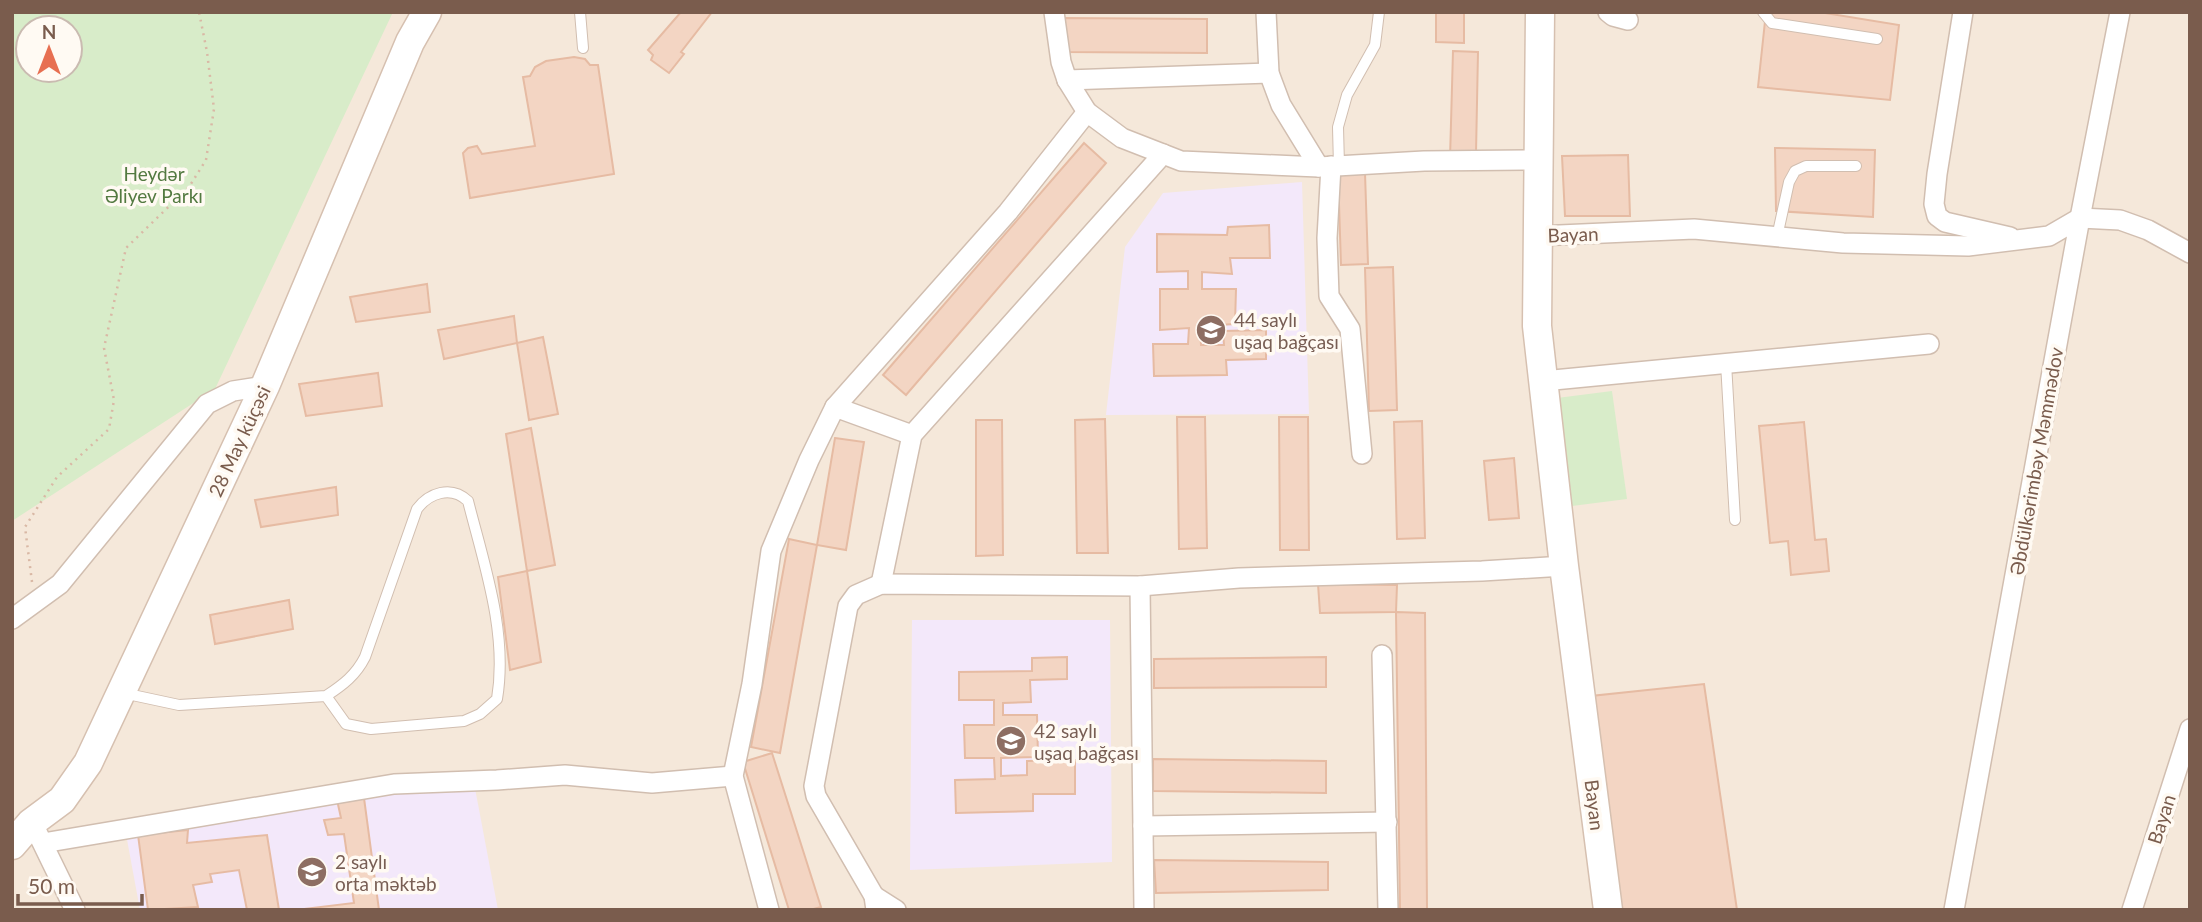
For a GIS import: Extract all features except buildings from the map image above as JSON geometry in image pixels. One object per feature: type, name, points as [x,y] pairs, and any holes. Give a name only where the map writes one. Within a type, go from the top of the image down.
[{"type":"main road","name":"28 May küçəsi","points":[[12,845],[37,833],[88,763],[265,386],[411,43],[427,12]]},
{"type":"main road","points":[[1537,236],[1539,12]]},
{"type":"main road","name":"Bayan","points":[[1537,236],[1536,326],[1608,910]]},
{"type":"street","points":[[1054,12],[1061,62],[1067,80],[1087,112],[1122,138],[1181,161],[1330,166],[1424,161],[1538,160]]},
{"type":"street","points":[[1266,12],[1269,73],[1281,105],[1330,166],[1327,238],[1329,296],[1350,329],[1362,454]]},
{"type":"street","points":[[1608,12],[1628,20]]},
{"type":"street","points":[[1963,12],[1937,174],[1934,204],[1937,216],[1945,222],[2023,240]]},
{"type":"street","name":"Əbdülkərimbəy Məmmədov","points":[[1954,910],[2120,12]]},
{"type":"street","points":[[1067,80],[1269,73]]},
{"type":"street","points":[[769,910],[733,776],[752,684],[771,551],[809,460],[835,407],[1007,212],[1087,112]]},
{"type":"street","points":[[881,584],[912,435],[1163,154]]},
{"type":"street","points":[[2080,218],[2120,220],[2148,230],[2190,253]]},
{"type":"street","name":"Bayan","points":[[1537,236],[1694,229],[1843,243],[1968,246],[2049,236],[2080,218]]},
{"type":"street","points":[[1543,381],[1929,344]]},
{"type":"street","points":[[12,619],[60,584],[207,404],[233,391],[265,386]]},
{"type":"street","points":[[835,407],[912,435]]},
{"type":"street","points":[[896,910],[875,903],[816,796],[814,786],[848,606],[856,595],[881,584],[1140,586],[1239,578],[1564,566]]},
{"type":"street","points":[[1140,586],[1144,910]]},
{"type":"street","points":[[1382,655],[1388,910]]},
{"type":"street","name":"Bayan","points":[[2132,910],[2190,729]]},
{"type":"street","points":[[75,910],[37,833],[394,784],[565,775],[652,783],[733,776]]},
{"type":"street","points":[[1143,826],[1387,822]]},
{"type":"lane","points":[[580,12],[583,48]]},
{"type":"lane","points":[[1330,166],[1347,95],[1375,46],[1379,12]]},
{"type":"lane","points":[[1763,12],[1772,23],[1877,39]]},
{"type":"lane","points":[[1777,237],[1789,182],[1795,171],[1806,166],[1856,166]]},
{"type":"lane","points":[[1726,363],[1735,520]]},
{"type":"lane","points":[[121,692],[179,705],[326,696],[358,672],[417,509],[424,499],[433,494],[462,495],[468,501],[490,590],[501,659],[497,699],[480,714],[464,721],[371,729],[346,724],[326,696]]},
{"type":"path","points":[[34,603],[26,527],[57,477],[109,429],[114,400],[104,348],[126,248],[188,187],[206,160],[214,109],[199,12]]},
{"type":"shaded area","points":[[12,12],[2190,12],[2190,910],[12,910]]},
{"type":"shaded area","name":"44 saylı uşaq bağçası","points":[[1302,182],[1309,414],[1106,415],[1125,247],[1163,193]]},
{"type":"shaded area","name":"42 saylı uşaq bağçası","points":[[912,620],[1110,620],[1112,862],[910,870]]},
{"type":"shaded area","name":"2 saylı orta məktəb","points":[[474,783],[498,910],[140,910],[126,834],[335,798]]},
{"type":"green space","name":"Heydər Əliyev Parkı","points":[[12,12],[393,12],[215,389],[12,521]]},
{"type":"green space","points":[[1612,391],[1627,499],[1572,506],[1557,398]]},
{"type":"place","name":"44 saylı uşaq bağçası","points":[[1211,330]]},
{"type":"place","name":"42 saylı uşaq bağçası","points":[[1011,741]]},
{"type":"place","name":"2 saylı orta məktəb","points":[[312,872]]}]
